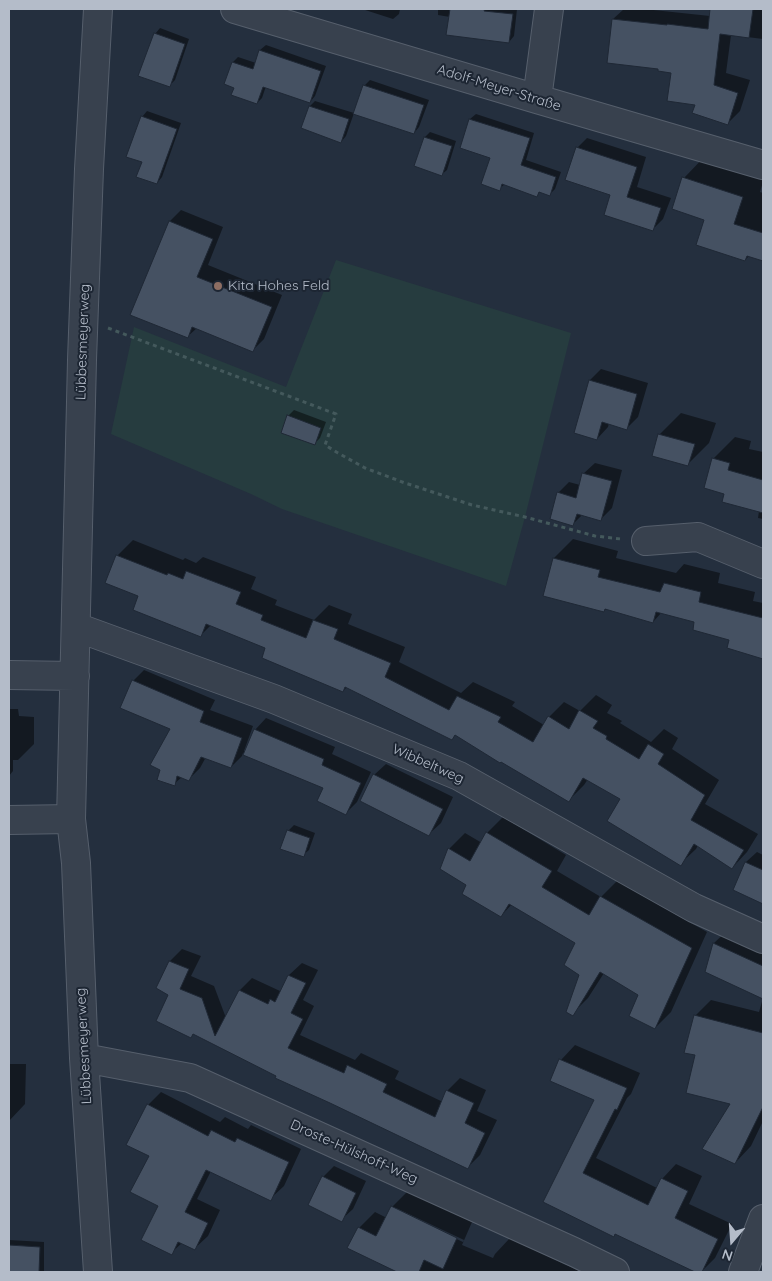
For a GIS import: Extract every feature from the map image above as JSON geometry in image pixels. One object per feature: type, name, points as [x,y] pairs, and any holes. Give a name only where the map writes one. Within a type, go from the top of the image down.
[{"type":"street","name":"Lübbesmeyerweg","points":[[98,9],[89,170],[84,319],[71,819],[76,863],[84,1058],[98,1272]]},
{"type":"street","name":"Adolf-Meyer-Straße","points":[[235,9],[763,165]]},
{"type":"street","points":[[537,99],[549,9]]},
{"type":"street","points":[[646,541],[698,537],[763,564]]},
{"type":"street","name":"Wibbeltweg","points":[[76,627],[274,699],[458,776],[694,908],[763,939]]},
{"type":"street","points":[[9,675],[74,676]]},
{"type":"street","points":[[9,820],[71,819]]},
{"type":"street","name":"Droste-Hülshoff-Weg","points":[[84,1058],[190,1078],[616,1272]]},
{"type":"street","points":[[743,1272],[763,1219]]},
{"type":"path","points":[[84,319],[336,414],[325,445],[365,468],[472,505],[595,536],[646,541]]},
{"type":"green space","points":[[336,260],[571,333],[506,586],[282,509],[111,434],[134,327],[286,387]]},
{"type":"building","points":[[450,9],[485,9],[484,11],[513,14],[509,43],[446,35]]},
{"type":"building","points":[[710,9],[753,9],[749,38],[720,34],[714,85],[738,93],[728,125],[692,113],[695,105],[667,101],[671,73],[658,71],[658,69],[607,63],[612,19],[708,29]]},
{"type":"building","points":[[154,33],[185,44],[170,87],[138,76]]},
{"type":"building","points":[[259,50],[321,71],[310,103],[263,87],[257,104],[231,95],[234,88],[224,84],[232,62],[253,69]]},
{"type":"building","points":[[363,85],[424,105],[414,134],[353,114]]},
{"type":"building","points":[[309,106],[349,119],[341,143],[301,128]]},
{"type":"building","points":[[141,116],[177,129],[157,184],[136,177],[142,162],[126,157]]},
{"type":"building","points":[[469,119],[530,138],[521,165],[556,177],[550,196],[539,192],[537,197],[502,184],[500,191],[481,184],[490,158],[460,148]]},
{"type":"building","points":[[424,137],[452,146],[442,176],[414,166]]},
{"type":"building","points":[[576,147],[637,167],[627,197],[661,208],[653,231],[604,215],[610,195],[565,180]]},
{"type":"building","points":[[682,177],[743,197],[734,224],[763,233],[763,261],[747,256],[745,261],[696,245],[704,220],[672,209]]},
{"type":"building","points":[[169,221],[213,239],[197,277],[272,307],[253,352],[192,327],[188,338],[130,315]]},
{"type":"building","points":[[589,380],[637,394],[627,430],[602,422],[597,440],[574,433]]},
{"type":"building","points":[[287,415],[321,428],[315,445],[281,433]]},
{"type":"building","points":[[658,434],[695,444],[688,466],[652,456]]},
{"type":"building","points":[[712,458],[730,463],[728,470],[763,480],[763,513],[722,502],[724,494],[704,488]]},
{"type":"building","points":[[582,473],[612,481],[601,521],[577,514],[573,526],[550,519],[557,492],[576,498]]},
{"type":"building","points":[[116,555],[167,575],[168,573],[183,579],[186,571],[241,592],[236,604],[263,615],[261,620],[306,638],[313,620],[338,629],[334,639],[391,663],[385,677],[449,710],[457,696],[501,717],[498,722],[533,742],[548,716],[569,729],[579,710],[598,721],[593,728],[607,736],[606,739],[639,759],[648,744],[664,754],[658,764],[705,795],[691,820],[744,850],[732,869],[694,844],[681,866],[607,821],[620,799],[583,778],[569,802],[455,735],[452,740],[345,687],[343,692],[262,658],[265,648],[206,624],[201,637],[133,610],[138,596],[105,583]]},
{"type":"building","points":[[553,558],[600,570],[598,577],[660,592],[664,583],[701,592],[699,602],[763,618],[763,659],[727,648],[729,640],[693,630],[694,622],[656,612],[653,623],[605,609],[604,612],[543,596]]},
{"type":"building","points":[[132,680],[204,711],[200,722],[242,738],[231,768],[201,757],[189,781],[177,776],[175,786],[157,780],[160,770],[150,765],[170,729],[120,708]]},
{"type":"building","points":[[254,729],[324,759],[322,765],[361,783],[346,815],[317,801],[323,788],[243,755]]},
{"type":"building","points":[[373,774],[443,809],[429,836],[360,801]]},
{"type":"building","points":[[287,830],[310,838],[304,857],[280,849]]},
{"type":"building","points":[[486,832],[552,871],[542,887],[589,915],[600,896],[692,948],[655,1029],[629,1016],[638,995],[600,972],[573,1016],[566,1012],[579,975],[564,965],[575,943],[509,904],[501,917],[462,894],[466,885],[440,869],[448,848],[470,861]]},
{"type":"building","points":[[745,862],[763,870],[763,904],[733,890]]},
{"type":"building","points":[[713,943],[763,966],[763,999],[705,972]]},
{"type":"building","points":[[169,961],[189,969],[180,989],[202,998],[215,1036],[239,990],[268,1004],[270,999],[275,1002],[288,975],[306,983],[291,1013],[303,1019],[288,1048],[344,1073],[347,1065],[387,1084],[383,1092],[435,1117],[446,1090],[474,1103],[465,1123],[485,1133],[468,1169],[275,1078],[276,1076],[193,1034],[191,1038],[156,1021],[168,995],[156,988]]},
{"type":"building","points":[[694,1015],[763,1033],[763,1107],[735,1164],[702,1149],[730,1104],[686,1093],[695,1055],[684,1053]]},
{"type":"building","points":[[559,1059],[627,1088],[583,1173],[648,1205],[661,1178],[688,1191],[675,1218],[718,1239],[702,1272],[695,1272],[615,1234],[614,1237],[543,1202],[594,1100],[550,1081]]},
{"type":"building","points":[[147,1104],[208,1136],[211,1130],[235,1142],[237,1138],[289,1162],[271,1201],[206,1170],[185,1212],[208,1223],[195,1250],[178,1242],[172,1255],[141,1240],[158,1206],[130,1192],[149,1156],[126,1145]]},
{"type":"building","points":[[322,1176],[356,1193],[342,1222],[308,1205]]},
{"type":"building","points":[[391,1206],[457,1238],[443,1269],[424,1260],[419,1272],[397,1272],[347,1248],[358,1227],[376,1236]]},
{"type":"building","points":[[9,1245],[40,1247],[39,1272],[9,1272]]},
{"type":"place","name":"Kita Hohes Feld","points":[[218,286]]}]
